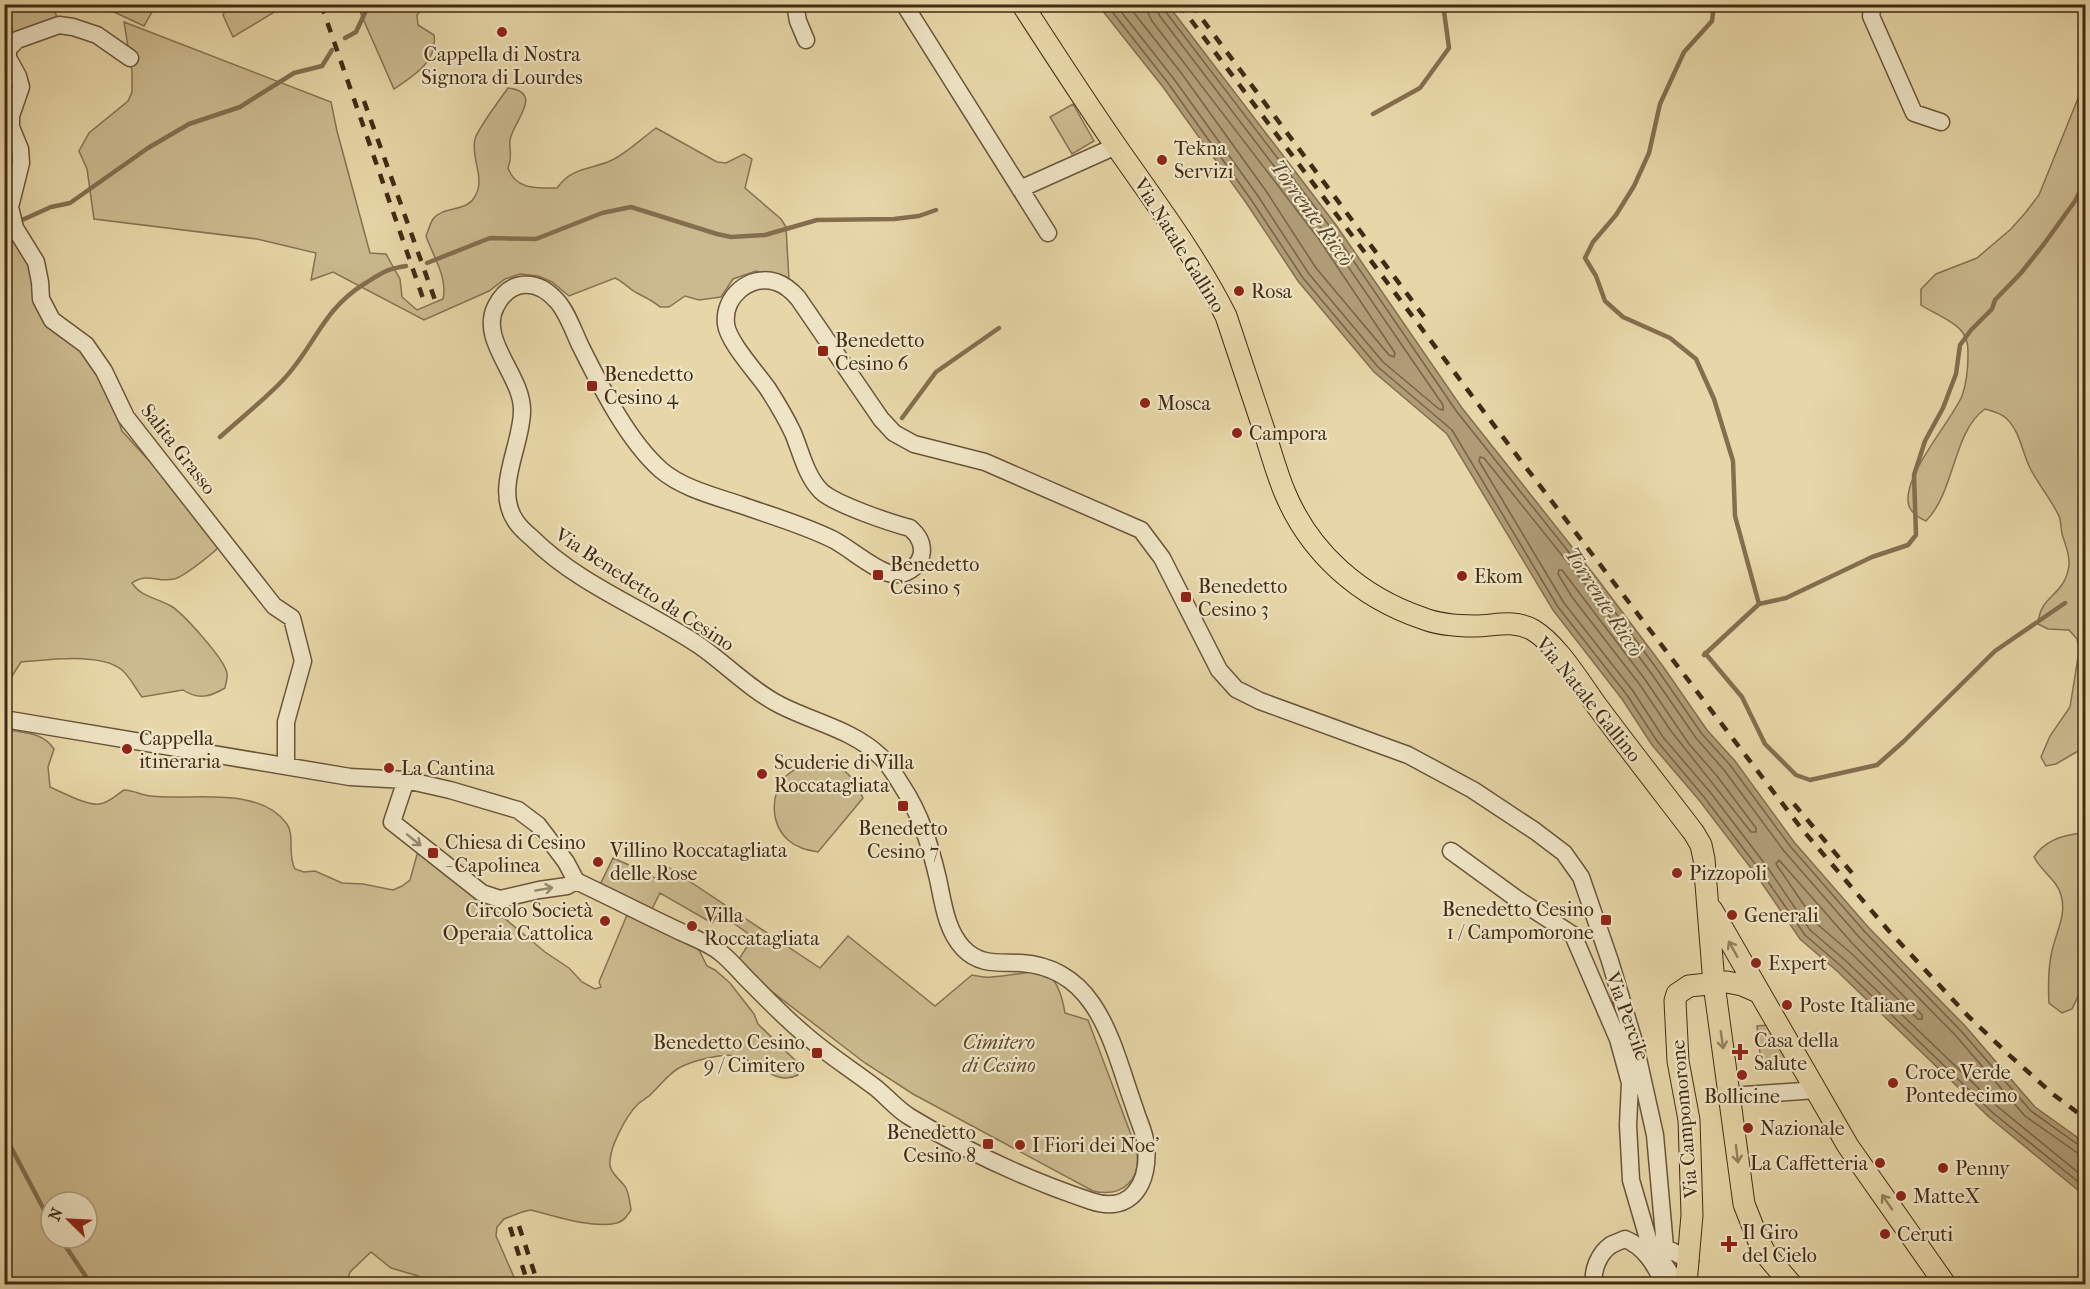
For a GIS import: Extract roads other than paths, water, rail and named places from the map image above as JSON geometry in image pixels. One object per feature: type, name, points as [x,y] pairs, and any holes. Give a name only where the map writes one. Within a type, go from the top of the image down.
[{"type":"main road","name":"Via Natale Gallino","points":[[1022,4],[1214,291],[1226,316],[1285,492],[1304,530],[1315,544],[1327,558],[1362,589],[1379,600],[1421,618],[1451,625],[1478,626],[1506,622],[1523,626],[1539,634],[1563,661],[1694,833],[1701,845],[1704,859],[1714,984],[1744,1204],[1750,1224],[1767,1256],[1791,1284]]},
{"type":"main road","points":[[1708,904],[1848,1146],[1945,1284]]},
{"type":"main road","name":"Via Campomorone","points":[[1684,1284],[1690,1260],[1692,1215],[1689,1120],[1678,1061],[1675,1001],[1677,994],[1689,986],[1735,983],[1758,993]]},
{"type":"street","points":[[795,4],[798,21],[806,40]]},
{"type":"street","points":[[904,4],[1047,233]]},
{"type":"street","points":[[1873,4],[1871,16],[1914,113],[1941,122]]},
{"type":"street","name":"Salita Grasso","points":[[130,58],[97,35],[59,25],[16,40],[8,49],[8,58],[21,87],[11,117],[11,127],[20,149],[21,163],[10,207],[15,228],[36,262],[41,299],[52,320],[86,345],[104,371],[126,417],[274,606],[292,618],[303,661],[286,722],[286,766]]},
{"type":"street","points":[[1020,189],[1116,146]]},
{"type":"street","name":"Via Benedetto da Cesino","points":[[576,881],[719,951],[798,1029],[833,1059],[877,1088],[903,1113],[983,1157],[1097,1204],[1110,1206],[1121,1203],[1132,1197],[1142,1182],[1146,1143],[1104,1020],[1082,990],[1051,967],[1021,963],[989,963],[974,957],[959,945],[949,925],[928,837],[914,805],[886,760],[867,744],[850,735],[776,703],[698,645],[560,563],[535,542],[511,517],[507,492],[509,473],[523,404],[511,369],[497,349],[492,315],[499,300],[523,284],[542,288],[559,303],[604,394],[638,443],[663,472],[700,491],[801,525],[837,542],[887,572],[903,574],[911,570],[921,557],[921,540],[916,533],[910,528],[848,505],[821,491],[808,472],[792,432],[768,390],[730,339],[726,326],[726,312],[730,300],[750,283],[764,280],[777,282],[798,298],[880,419],[894,433],[914,444],[985,462],[1141,530],[1161,558],[1219,670],[1236,689],[1260,701],[1408,755],[1473,790],[1564,853],[1581,877],[1635,1045],[1655,1135],[1665,1247],[1690,1260]]},
{"type":"street","points":[[4,719],[350,777],[406,780],[450,790],[518,810],[538,825],[566,862],[576,881],[567,886],[500,899],[482,893],[392,822],[406,780]]},
{"type":"street","name":"Via Percile","points":[[1451,851],[1517,899],[1573,935],[1618,1039],[1630,1083],[1628,1125],[1631,1180],[1649,1242],[1670,1273],[1684,1284]]},
{"type":"street","points":[[1730,1096],[1816,1090]]},
{"type":"street","points":[[1595,1284],[1593,1278],[1598,1260],[1609,1246],[1624,1239],[1637,1244],[1655,1266],[1664,1284]]},
{"type":"water","name":"Torrente Riccò","points":[[1098,5],[1168,5],[1336,225],[1462,408],[1599,581],[1707,730],[1735,761],[1794,842],[1869,928],[1966,1027],[2035,1107],[2085,1143],[2085,1196],[1989,1117],[1837,971],[1800,939],[1757,876],[1699,800],[1652,745],[1622,699],[1553,610],[1447,434],[1374,372],[1298,281],[1247,204],[1163,87]]},
{"type":"waterway","points":[[345,38],[356,32],[369,4]]},
{"type":"waterway","points":[[1373,114],[1420,88],[1449,48],[1443,4]]},
{"type":"waterway","points":[[1711,4],[1712,21],[1684,52],[1660,104],[1649,153],[1634,186],[1616,215],[1593,242],[1585,258],[1596,276],[1605,301],[1623,317],[1670,338],[1696,359],[1714,399],[1733,461],[1735,516],[1759,604]]},
{"type":"waterway","points":[[22,220],[51,207],[70,203],[148,148],[189,124],[240,107],[294,73],[322,66],[332,50]]},
{"type":"waterway","points":[[1704,655],[1759,604],[1786,598],[1872,557],[1908,545],[1916,535],[1914,475],[1925,441],[1943,408],[1956,374],[1960,345],[1992,309],[1995,300],[2044,244],[2075,201],[2086,180]]},
{"type":"waterway","points":[[427,263],[490,238],[536,239],[602,213],[631,207],[731,237],[765,235],[817,220],[894,219],[919,216],[936,210]]},
{"type":"waterway","points":[[220,437],[282,381],[328,318],[349,295],[384,272],[406,266]]},
{"type":"waterway","points":[[902,418],[936,372],[999,328]]},
{"type":"waterway","points":[[1705,653],[1742,697],[1765,744],[1796,775],[1810,780],[1877,765],[1995,651],[2065,603]]},
{"type":"waterway","points":[[4,1134],[39,1200]]},
{"type":"waterway","points":[[68,1250],[91,1284]]},
{"type":"railway","points":[[321,4],[425,304]]},
{"type":"railway","points":[[1179,4],[1502,436],[1801,828],[1888,930],[1968,1016],[2054,1095],[2086,1119]]},
{"type":"railway","points":[[1191,4],[1428,322]]},
{"type":"railway","points":[[364,101],[435,300]]},
{"type":"railway","points":[[1794,804],[1852,873]]},
{"type":"railway","points":[[519,1226],[538,1284]]},
{"type":"railway","points":[[510,1227],[528,1284]]},
{"type":"place","name":"Cappella di Nostra Signora di Lourdes","points":[[502,32]]},
{"type":"place","name":"Tekna Servizi","points":[[1162,160]]},
{"type":"place","name":"Rosa","points":[[1239,291]]},
{"type":"place","name":"Benedetto Cesino 6","points":[[823,351]]},
{"type":"place","name":"Benedetto Cesino 4","points":[[592,386]]},
{"type":"place","name":"Mosca","points":[[1145,403]]},
{"type":"place","name":"Campora","points":[[1237,433]]},
{"type":"place","name":"Benedetto Cesino 5","points":[[878,575]]},
{"type":"place","name":"Ekom","points":[[1462,576]]},
{"type":"place","name":"Benedetto Cesino 3","points":[[1186,597]]},
{"type":"place","name":"Cappella itineraria","points":[[127,749]]},
{"type":"place","name":"La Cantina","points":[[389,768]]},
{"type":"place","name":"Scuderie di Villa Roccatagliata","points":[[762,774]]},
{"type":"place","name":"Benedetto Cesino 7","points":[[903,806]]},
{"type":"place","name":"Chiesa di Cesino - Capolinea","points":[[433,853]]},
{"type":"place","name":"Villino Roccatagliata delle Rose","points":[[598,862]]},
{"type":"place","name":"Pizzopoli","points":[[1677,873]]},
{"type":"place","name":"Generali","points":[[1732,915]]},
{"type":"place","name":"Benedetto Cesino 1 / Campomorone","points":[[1606,920]]},
{"type":"place","name":"Circolo Società Operaia Cattolica","points":[[605,921]]},
{"type":"place","name":"Villa Roccatagliata","points":[[692,926]]},
{"type":"place","name":"Expert","points":[[1756,963]]},
{"type":"place","name":"Poste Italiane","points":[[1787,1005]]},
{"type":"place","name":"Casa della Salute","points":[[1740,1052]]},
{"type":"place","name":"Benedetto Cesino 9 / Cimitero","points":[[817,1053]]},
{"type":"place","name":"Bollicine","points":[[1742,1075]]},
{"type":"place","name":"Croce Verde Pontedecimo","points":[[1893,1083]]},
{"type":"place","name":"Nazionale","points":[[1748,1128]]},
{"type":"place","name":"Benedetto Cesino 8","points":[[988,1144]]},
{"type":"place","name":"I Fiori dei Noe’","points":[[1020,1145]]},
{"type":"place","name":"La Caffetteria","points":[[1880,1163]]},
{"type":"place","name":"Penny","points":[[1943,1168]]},
{"type":"place","name":"MatteX","points":[[1901,1196]]},
{"type":"place","name":"Ceruti","points":[[1885,1234]]},
{"type":"place","name":"Il Giro del Cielo","points":[[1729,1244]]},
{"type":"park label","name":"Cimitero di Cesino","points":[[999,1054]]}]
